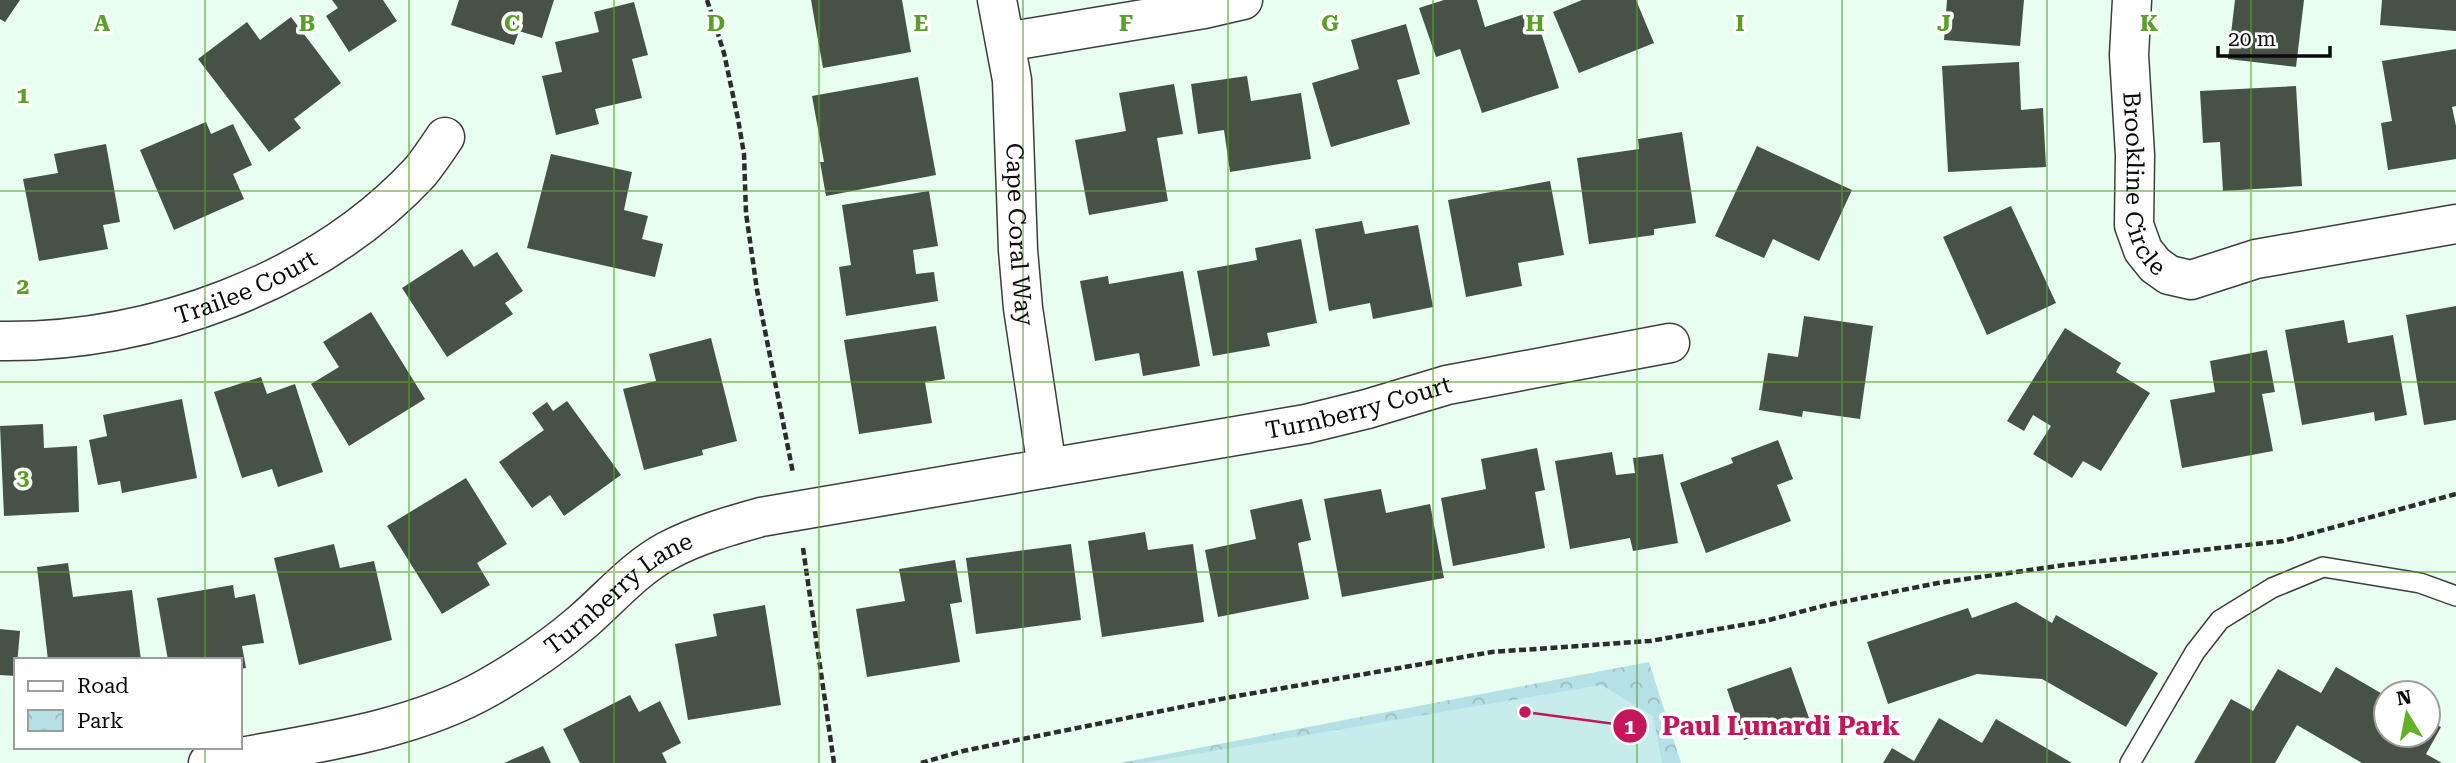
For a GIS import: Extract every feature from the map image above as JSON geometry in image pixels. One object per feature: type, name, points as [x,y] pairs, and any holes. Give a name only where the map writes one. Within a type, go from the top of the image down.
[{"type":"street","name":"Cape Coral Way","points":[[998,0],[1015,118],[1018,250],[1023,308],[1047,468]]},
{"type":"street","points":[[1006,43],[1243,0]]},
{"type":"street","name":"Brookline Circle","points":[[2132,0],[2129,55],[2135,155],[2134,225],[2143,250],[2155,265],[2169,275],[2191,280],[2256,259],[2456,224]]},
{"type":"street","name":"Trailee Court","points":[[0,341],[32,341],[116,330],[190,312],[236,296],[289,271],[341,239],[370,217],[422,170],[445,137]]},
{"type":"street","name":"Turnberry Court","points":[[1047,468],[1306,424],[1447,385],[1670,343]]},
{"type":"street","name":"Turnberry Lane","points":[[208,763],[388,726],[440,709],[487,688],[528,663],[580,623],[627,580],[665,552],[712,531],[761,517],[1047,468]]},
{"type":"lane","points":[[2130,763],[2195,652],[2220,620],[2272,588],[2323,567],[2420,583],[2456,596]]},
{"type":"path","points":[[707,0],[724,53],[742,143],[746,213],[757,290],[791,466],[834,763]]},
{"type":"path","points":[[921,763],[1231,696],[1492,652],[1650,641],[1765,621],[1827,605],[1938,583],[2065,565],[2283,541],[2456,494]]},
{"type":"path","points":[[940,763],[945,756]]},
{"type":"green space","points":[[1649,662],[1681,763],[1120,763]]},
{"type":"shaded area","points":[[1601,685],[1653,716],[1662,763],[1142,763]]},
{"type":"building","points":[[0,0],[20,0],[5,22],[0,19]]},
{"type":"building","points":[[332,0],[383,0],[397,21],[349,52],[326,16],[338,8]]},
{"type":"building","points":[[459,0],[554,0],[542,38],[519,31],[514,45],[451,25]]},
{"type":"building","points":[[811,0],[902,0],[911,52],[823,68]]},
{"type":"building","points":[[1444,0],[1477,0],[1485,27],[1534,11],[1559,88],[1482,113],[1460,49],[1436,57],[1419,8]]},
{"type":"building","points":[[1582,0],[1636,0],[1654,43],[1579,73],[1553,12]]},
{"type":"building","points":[[1947,0],[2024,0],[2020,46],[1944,40]]},
{"type":"building","points":[[2235,0],[2304,0],[2296,67],[2228,59]]},
{"type":"building","points":[[2382,0],[2456,0],[2456,31],[2380,25]]},
{"type":"building","points":[[634,2],[648,55],[632,59],[642,98],[595,109],[599,124],[556,135],[542,76],[562,72],[555,42],[599,32],[594,12]]},
{"type":"building","points":[[291,17],[341,83],[294,119],[301,128],[269,152],[198,59],[247,22],[260,40]]},
{"type":"building","points":[[1406,24],[1420,74],[1397,80],[1410,124],[1331,147],[1312,83],[1359,69],[1351,40]]},
{"type":"building","points":[[2456,49],[2456,106],[2452,107],[2456,126],[2456,159],[2388,170],[2381,123],[2392,121],[2382,61]]},
{"type":"building","points":[[2019,62],[2021,110],[2043,108],[2046,167],[1948,172],[1942,66]]},
{"type":"building","points":[[1247,76],[1251,101],[1301,93],[1311,159],[1230,172],[1224,130],[1198,134],[1191,84]]},
{"type":"building","points":[[918,77],[936,175],[826,196],[820,162],[824,162],[812,96]]},
{"type":"building","points":[[1174,84],[1183,134],[1157,138],[1168,201],[1089,215],[1075,140],[1126,131],[1119,93]]},
{"type":"building","points":[[2296,86],[2302,186],[2223,191],[2220,142],[2203,143],[2200,91]]},
{"type":"building","points":[[206,122],[211,134],[233,124],[252,165],[233,174],[244,199],[174,230],[140,150]]},
{"type":"building","points":[[1682,132],[1696,223],[1654,229],[1654,235],[1589,244],[1577,158],[1639,149],[1638,139]]},
{"type":"building","points":[[106,144],[120,222],[103,225],[108,249],[39,261],[23,179],[58,173],[54,154]]},
{"type":"building","points":[[1757,146],[1852,190],[1819,261],[1773,239],[1764,258],[1715,236]]},
{"type":"building","points":[[551,154],[632,172],[624,210],[648,216],[642,239],[663,244],[655,277],[527,248]]},
{"type":"building","points":[[1550,181],[1564,255],[1518,263],[1522,286],[1466,297],[1448,200]]},
{"type":"building","points":[[929,191],[938,246],[913,250],[916,274],[934,272],[938,301],[846,316],[839,267],[851,265],[842,205]]},
{"type":"building","points":[[2011,206],[2056,303],[1987,335],[1943,237]]},
{"type":"building","points":[[1362,221],[1365,234],[1418,225],[1433,307],[1373,319],[1370,303],[1329,311],[1315,229]]},
{"type":"building","points":[[1301,239],[1317,323],[1267,333],[1270,346],[1213,356],[1197,271],[1257,260],[1255,248]]},
{"type":"building","points":[[462,249],[474,267],[497,252],[523,291],[505,303],[513,314],[447,357],[402,288]]},
{"type":"building","points":[[1183,271],[1200,366],[1143,376],[1139,353],[1095,361],[1080,281],[1108,276],[1109,284]]},
{"type":"building","points":[[2456,306],[2456,420],[2424,425],[2406,315]]},
{"type":"building","points":[[371,312],[425,399],[349,446],[311,384],[339,367],[323,342]]},
{"type":"building","points":[[1804,316],[1873,326],[1860,419],[1803,411],[1802,417],[1759,410],[1768,353],[1798,357]]},
{"type":"building","points":[[2344,320],[2348,343],[2393,335],[2407,415],[2375,421],[2374,412],[2302,425],[2285,330]]},
{"type":"building","points":[[936,326],[945,379],[925,382],[932,423],[859,434],[844,340]]},
{"type":"building","points":[[2065,328],[2121,363],[2116,372],[2150,393],[2101,471],[2083,461],[2072,478],[2033,454],[2051,426],[2033,415],[2024,431],[2007,421]]},
{"type":"building","points":[[711,338],[737,441],[702,450],[703,455],[644,470],[623,389],[656,381],[649,354]]},
{"type":"building","points":[[2267,350],[2275,392],[2262,394],[2273,451],[2182,468],[2170,400],[2215,392],[2210,361]]},
{"type":"building","points":[[261,377],[267,394],[295,384],[323,472],[278,487],[272,469],[242,478],[214,392]]},
{"type":"building","points":[[182,399],[197,478],[122,493],[120,481],[98,485],[89,440],[107,436],[103,415]]},
{"type":"building","points":[[567,401],[621,475],[564,516],[550,495],[532,508],[499,462],[544,430],[532,413],[547,402],[553,411]]},
{"type":"building","points":[[43,424],[44,448],[77,446],[79,512],[4,516],[0,426]]},
{"type":"building","points":[[1778,440],[1793,479],[1777,485],[1791,521],[1706,553],[1680,483],[1733,463],[1731,458]]},
{"type":"building","points":[[1537,448],[1545,490],[1535,492],[1545,548],[1453,566],[1441,498],[1486,489],[1481,459]]},
{"type":"building","points":[[1612,452],[1616,475],[1635,473],[1633,458],[1663,454],[1678,543],[1633,551],[1630,538],[1570,549],[1555,461]]},
{"type":"building","points":[[466,478],[507,544],[477,563],[490,585],[442,614],[387,526]]},
{"type":"building","points":[[1381,489],[1386,513],[1430,504],[1444,578],[1342,597],[1324,499]]},
{"type":"building","points":[[1302,499],[1311,540],[1298,543],[1309,599],[1218,617],[1205,550],[1256,539],[1250,510]]},
{"type":"building","points":[[1145,532],[1148,550],[1193,544],[1204,622],[1102,637],[1088,541]]},
{"type":"building","points":[[334,544],[340,568],[374,561],[392,640],[299,665],[274,558]]},
{"type":"building","points":[[1071,544],[1081,620],[976,634],[966,558]]},
{"type":"building","points":[[955,560],[962,602],[950,604],[960,662],[867,677],[856,609],[905,601],[899,569]]},
{"type":"building","points":[[68,563],[73,597],[132,590],[141,658],[48,658],[37,567]]},
{"type":"building","points":[[233,585],[235,598],[255,594],[264,643],[242,646],[246,668],[242,669],[242,658],[168,658],[157,598]]},
{"type":"building","points":[[2016,602],[2052,623],[2056,615],[2158,673],[2126,727],[2042,679],[1977,674],[1888,704],[1867,642],[1968,608],[1972,618]]},
{"type":"building","points":[[765,605],[781,705],[688,720],[675,644],[717,636],[713,614]]},
{"type":"building","points":[[0,629],[20,631],[18,658],[14,658],[14,676],[0,675]]},
{"type":"building","points":[[1791,667],[1809,718],[1744,740],[1727,689]]},
{"type":"building","points":[[2336,667],[2372,688],[2372,749],[2429,749],[2426,754],[2442,763],[2362,763],[2297,725],[2275,763],[2194,763],[2231,699],[2253,711],[2278,669],[2321,693]]},
{"type":"building","points":[[630,695],[639,712],[660,701],[681,743],[662,753],[667,763],[580,763],[563,729]]},
{"type":"building","points":[[1939,718],[1982,743],[1996,719],[2072,763],[1883,763],[1892,748],[1914,761]]},
{"type":"building","points":[[543,746],[551,763],[504,763]]},
{"type":"place","name":"Paul Lunardi Park","points":[[1525,712]]}]
